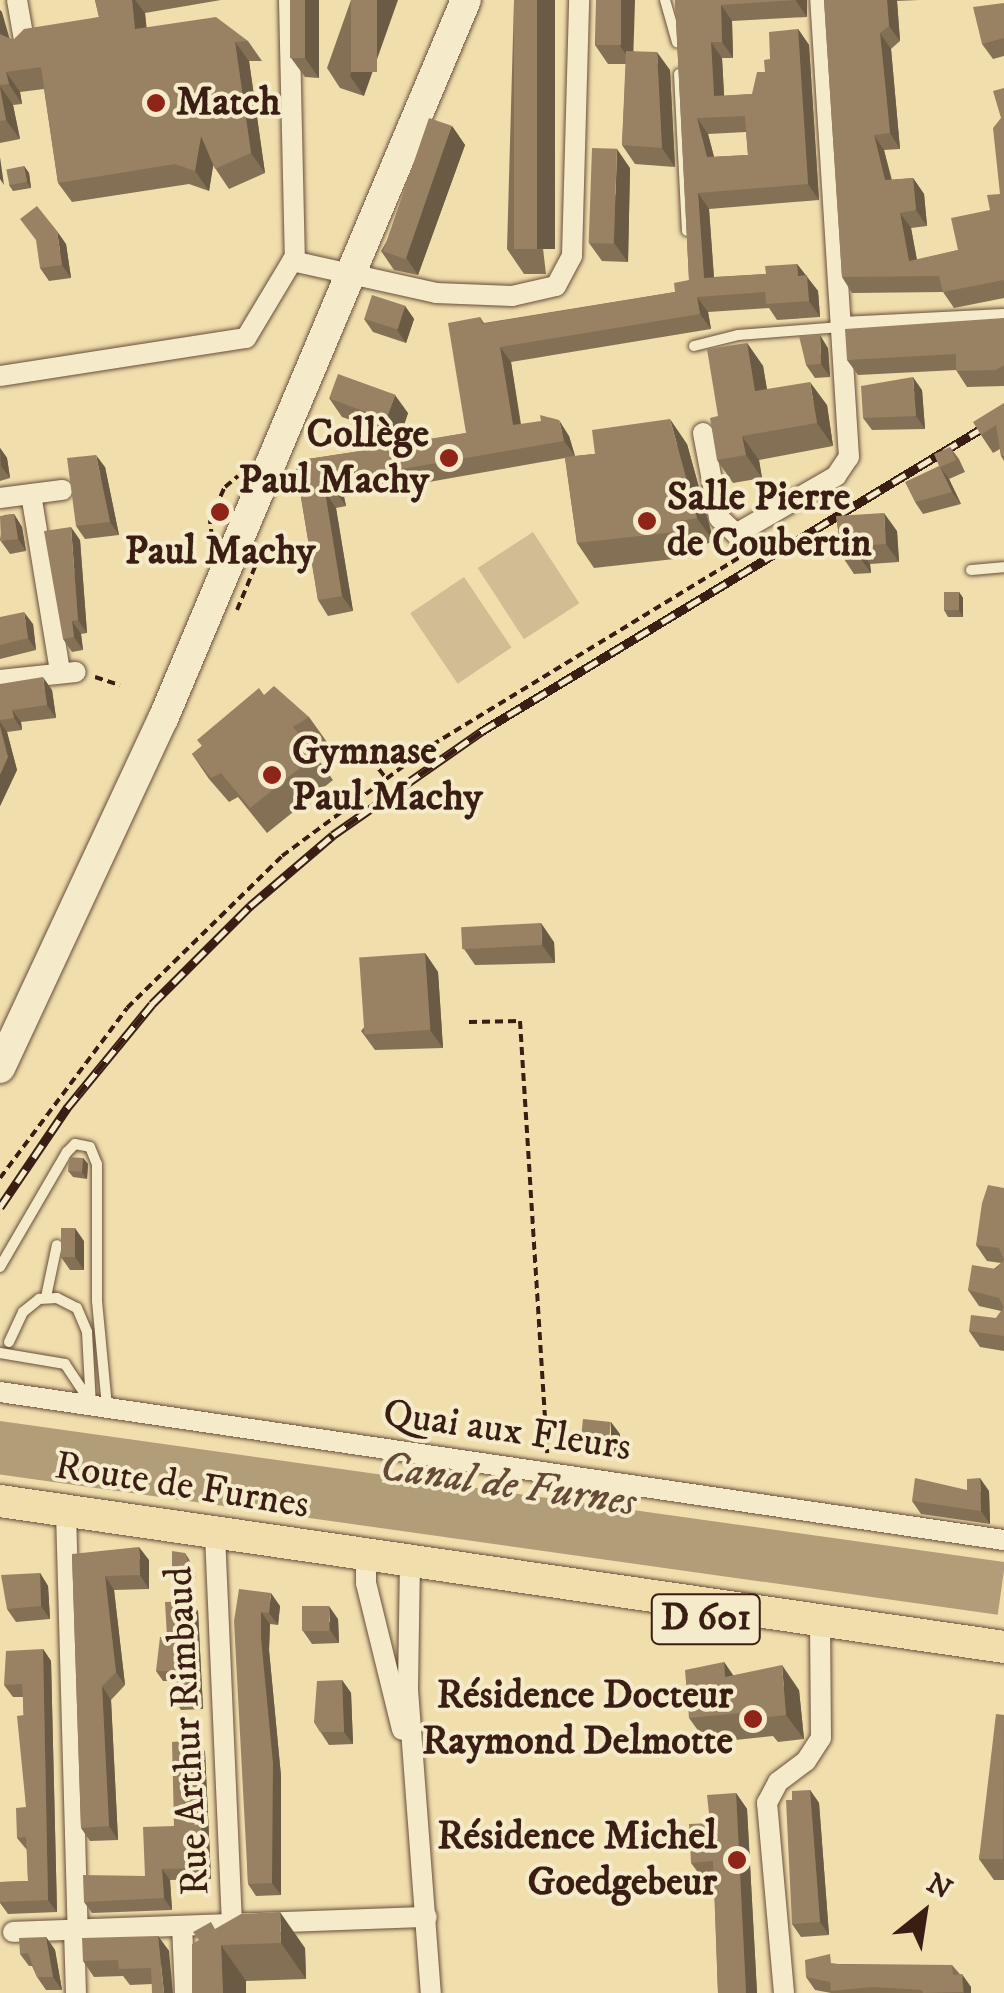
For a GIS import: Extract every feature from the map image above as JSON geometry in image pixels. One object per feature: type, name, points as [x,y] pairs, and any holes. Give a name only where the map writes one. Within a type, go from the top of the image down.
[{"type":"main road","points":[[0,1068],[163,719],[342,268],[454,0]]},
{"type":"main road","points":[[0,1030],[132,751],[253,464],[466,0]]},
{"type":"main road","name":"Route de Furnes","points":[[0,1501],[66,1519]]},
{"type":"main road","name":"Route de Furnes","points":[[0,1517],[66,1519],[819,1627],[1004,1647]]},
{"type":"main road","name":"Route de Furnes","points":[[819,1627],[1004,1663]]},
{"type":"street","points":[[17,0],[25,46]]},
{"type":"street","points":[[0,376],[246,338],[295,261],[288,0]]},
{"type":"street","points":[[295,261],[342,268],[436,293],[512,296],[556,286],[572,256],[579,0]]},
{"type":"street","points":[[703,433],[719,518],[732,534],[841,473],[850,452],[820,0]]},
{"type":"street","points":[[842,327],[1004,318]]},
{"type":"street","points":[[0,498],[62,490]]},
{"type":"street","points":[[0,680],[68,671],[31,494]]},
{"type":"street","name":"Quai aux Fleurs","points":[[0,1392],[1004,1540]]},
{"type":"street","points":[[66,1519],[76,1993]]},
{"type":"street","name":"Rue Arthur Rimbaud","points":[[214,1541],[232,1924]]},
{"type":"street","points":[[365,1563],[421,1804]]},
{"type":"street","points":[[410,1568],[408,1690],[421,1804],[430,1993]]},
{"type":"street","points":[[784,1993],[767,1803],[778,1782],[806,1762],[821,1738],[819,1627]]},
{"type":"street","points":[[13,1932],[427,1917]]},
{"type":"street","points":[[182,1926],[186,1993]]},
{"type":"lane","points":[[665,0],[677,40],[687,240]]},
{"type":"lane","points":[[694,346],[738,335],[842,327]]},
{"type":"lane","points":[[972,570],[1004,567]]},
{"type":"lane","points":[[0,1266],[67,1152],[75,1144],[90,1147],[97,1164],[99,1406]]},
{"type":"lane","points":[[46,1298],[57,1245]]},
{"type":"lane","points":[[9,1342],[28,1306],[46,1298],[72,1304],[85,1321],[99,1406]]},
{"type":"lane","points":[[0,1353],[65,1364],[99,1406]]},
{"type":"path","points":[[214,557],[210,520],[224,487],[253,464]]},
{"type":"path","points":[[0,1178],[92,1049],[172,958],[267,869],[385,777],[786,529]]},
{"type":"path","points":[[68,671],[120,684]]},
{"type":"path","points":[[371,759],[385,777]]},
{"type":"path","points":[[470,1022],[520,1020],[548,1472]]},
{"type":"shaded area","points":[[533,532],[579,603],[524,639],[478,568]]},
{"type":"shaded area","points":[[464,577],[512,647],[458,684],[410,613]]},
{"type":"shaded area","points":[[0,1421],[1004,1562],[998,1615],[0,1475]]},
{"type":"building","name":"Match","points":[[95,0],[132,0],[135,29],[216,17],[248,41],[235,42],[251,153],[215,169],[201,136],[195,171],[175,164],[58,183],[41,67],[6,72],[9,84],[0,85],[0,34],[13,40],[24,29],[99,17]]},
{"type":"building","points":[[290,0],[305,0],[305,58],[290,58]]},
{"type":"building","points":[[351,0],[377,0],[377,72],[351,72]]},
{"type":"building","points":[[514,0],[537,0],[537,249],[514,249]]},
{"type":"building","points":[[596,0],[621,0],[621,45],[596,45]]},
{"type":"building","points":[[675,0],[796,0],[721,5],[722,42],[711,42],[714,96],[752,94],[757,72],[765,72],[764,60],[770,59],[769,32],[798,29],[808,184],[698,193],[704,278],[766,274],[765,266],[797,264],[798,276],[807,275],[809,301],[766,304],[765,292],[697,297],[700,314],[500,347],[513,425],[541,421],[540,415],[559,420],[564,441],[333,481],[335,491],[325,492],[342,596],[318,600],[295,461],[367,450],[364,434],[386,430],[380,447],[466,433],[448,323],[480,317],[482,324],[675,292],[674,283],[689,280]],"holes":[[[745,116],[748,155],[707,157],[697,118]]]},
{"type":"building","points":[[824,0],[887,0],[889,26],[880,33],[890,133],[874,135],[885,180],[913,178],[916,210],[900,213],[909,261],[958,250],[951,218],[990,210],[987,195],[1000,194],[993,128],[1001,118],[993,91],[1004,88],[1004,280],[943,292],[939,276],[842,277]]},
{"type":"building","points":[[1004,3],[1004,38],[982,44],[973,7]]},
{"type":"building","points":[[626,51],[657,52],[662,148],[622,145]]},
{"type":"building","points":[[0,89],[6,120],[0,121]]},
{"type":"building","points":[[429,118],[452,126],[406,259],[383,251]]},
{"type":"building","points":[[592,148],[617,149],[614,244],[589,243]]},
{"type":"building","points":[[24,166],[27,182],[9,185],[6,169]]},
{"type":"building","points":[[37,206],[57,231],[62,265],[40,268],[36,240],[20,219]]},
{"type":"building","points":[[372,295],[405,306],[398,330],[364,319]]},
{"type":"building","points":[[1004,318],[1004,365],[996,370],[956,371],[956,354],[847,360],[845,329]]},
{"type":"building","points":[[820,335],[821,364],[806,365],[799,336]]},
{"type":"building","points":[[747,343],[755,391],[810,382],[817,423],[742,436],[746,455],[717,460],[710,418],[718,416],[707,349]]},
{"type":"building","points":[[338,374],[395,395],[386,419],[329,398]]},
{"type":"building","points":[[913,377],[916,416],[863,418],[861,386]]},
{"type":"building","points":[[1004,403],[1001,456],[996,425],[981,435],[973,422]]},
{"type":"building","name":"Salle Pierre de Coubertin","points":[[670,419],[697,518],[674,522],[675,532],[577,543],[565,457],[595,454],[592,430]]},
{"type":"building","points":[[950,447],[956,460],[940,467],[952,492],[915,502],[905,482],[939,466],[934,454]]},
{"type":"building","points":[[96,455],[110,522],[76,526],[67,458]]},
{"type":"building","points":[[884,513],[886,544],[857,546],[858,555],[842,556],[836,516]]},
{"type":"building","points":[[14,514],[18,539],[1,541],[0,516]]},
{"type":"building","points":[[71,527],[78,620],[72,621],[74,637],[63,639],[44,531]]},
{"type":"building","points":[[944,592],[959,592],[959,610],[944,610]]},
{"type":"building","points":[[24,612],[28,638],[0,645],[0,617]]},
{"type":"building","points":[[43,677],[47,705],[12,710],[14,718],[0,720],[0,684]]},
{"type":"building","points":[[274,686],[309,717],[293,727],[316,755],[250,808],[221,773],[211,778],[192,754],[202,746],[197,740],[259,688],[264,695]]},
{"type":"building","points":[[0,726],[8,757],[0,775]]},
{"type":"building","points":[[541,923],[542,945],[462,949],[461,927]]},
{"type":"building","points":[[425,953],[430,1030],[365,1034],[359,958]]},
{"type":"building","points":[[69,1157],[83,1158],[82,1172],[68,1171]]},
{"type":"building","points":[[988,1185],[1004,1188],[1004,1260],[999,1248],[976,1245]]},
{"type":"building","points":[[61,1228],[75,1228],[75,1257],[61,1257]]},
{"type":"building","points":[[1004,1260],[1004,1308],[999,1298],[968,1290],[972,1265],[996,1269]]},
{"type":"building","points":[[1004,1308],[1004,1336],[969,1331],[971,1315],[996,1318]]},
{"type":"building","points":[[583,1419],[611,1422],[608,1448],[580,1445]]},
{"type":"building","points":[[915,1478],[967,1490],[967,1479],[980,1478],[981,1511],[912,1501]]},
{"type":"building","points":[[139,1547],[140,1575],[105,1576],[116,1672],[102,1686],[109,1826],[81,1828],[72,1554]]},
{"type":"building","points":[[172,1551],[185,1553],[191,1572],[172,1572]]},
{"type":"building","points":[[40,1573],[41,1606],[7,1609],[1,1575]]},
{"type":"building","points":[[239,1589],[271,1593],[269,1613],[261,1612],[261,1638],[273,1763],[272,1883],[248,1884],[234,1621]]},
{"type":"building","points":[[190,1601],[196,1699],[174,1699],[172,1671],[156,1671],[160,1637],[167,1637],[165,1602]]},
{"type":"building","points":[[302,1606],[329,1606],[329,1631],[302,1631]]},
{"type":"building","points":[[43,1649],[48,1900],[0,1902],[0,1882],[28,1881],[26,1837],[17,1838],[16,1808],[26,1807],[17,1716],[24,1715],[22,1684],[4,1685],[6,1651]]},
{"type":"building","points":[[724,1662],[725,1677],[782,1665],[786,1715],[760,1718],[760,1711],[689,1718],[685,1670]]},
{"type":"building","points":[[342,1680],[344,1732],[320,1732],[314,1722],[317,1681]]},
{"type":"building","points":[[996,1714],[1004,1715],[1003,1866],[1003,1859],[979,1859]]},
{"type":"building","points":[[197,1740],[203,1868],[162,1869],[164,1898],[84,1902],[83,1875],[145,1876],[143,1827],[174,1826],[172,1742]]},
{"type":"building","points":[[810,1790],[820,1922],[792,1924],[786,1800],[792,1800],[792,1791]]},
{"type":"building","points":[[736,1793],[746,1993],[718,1993],[713,1861],[691,1863],[689,1824],[710,1823],[707,1795]]},
{"type":"building","points":[[280,1912],[281,1943],[221,1945],[223,1993],[192,1993],[192,1944],[199,1940],[193,1932],[211,1922],[215,1929],[241,1914]]},
{"type":"building","points":[[158,1936],[164,1993],[152,1993],[151,1968],[119,1969],[118,1960],[83,1961],[82,1938]]},
{"type":"building","points":[[46,1937],[53,1977],[37,1977],[28,1953],[20,1954],[19,1938]]},
{"type":"building","points":[[830,1954],[831,1963],[846,1965],[952,1965],[953,1975],[962,1974],[963,1992],[923,1993],[873,1987],[831,1991],[830,1982],[806,1977],[805,1960]]},
{"type":"railway","points":[[0,1207],[67,1108],[152,1004],[250,906],[333,835],[482,731],[1004,415]]},
{"type":"place","name":"Match","points":[[156,103]]},
{"type":"place","name":"Collège Paul Machy","points":[[449,458]]},
{"type":"place","name":"Paul Machy","points":[[220,512]]},
{"type":"place","name":"Salle Pierre de Coubertin","points":[[647,521]]},
{"type":"place","name":"Gymnase Paul Machy","points":[[272,775]]},
{"type":"place","name":"Résidence Docteur Raymond Delmotte","points":[[753,1719]]},
{"type":"place","name":"Résidence Michel Goedgebeur","points":[[737,1860]]},
{"type":"water label","name":"Canal de Furnes","points":[[508,1485]]}]
